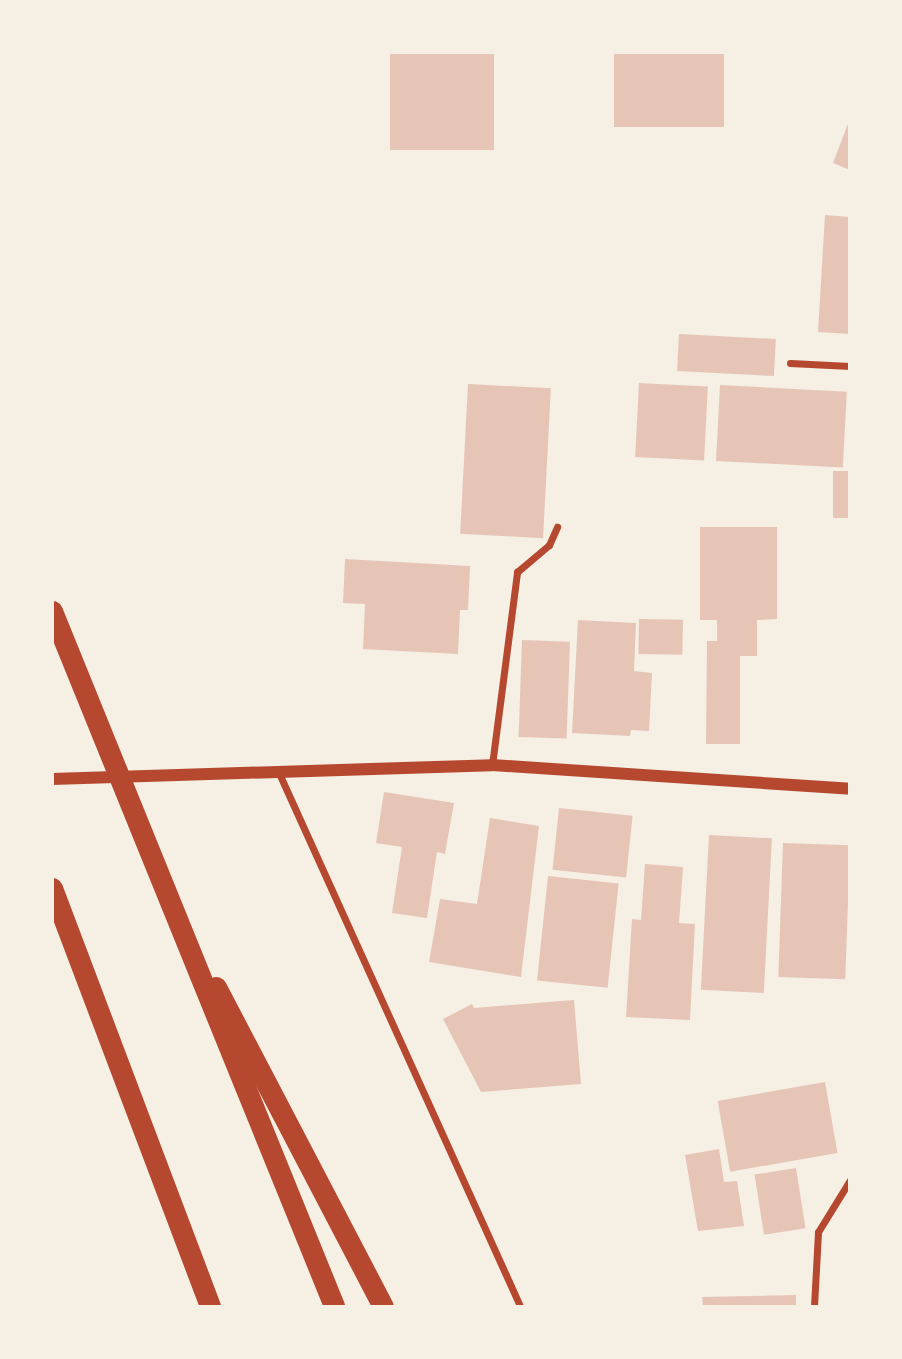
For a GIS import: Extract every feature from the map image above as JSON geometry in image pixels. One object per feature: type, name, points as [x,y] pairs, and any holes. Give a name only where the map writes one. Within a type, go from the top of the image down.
[{"type":"highway","points":[[52,611],[334,1307]]},
{"type":"highway","points":[[155,870],[383,1307]]},
{"type":"highway","points":[[52,888],[210,1307]]},
{"type":"street","points":[[790,363],[849,366]]},
{"type":"street","points":[[492,765],[517,572],[550,545],[557,527]]},
{"type":"street","points":[[52,779],[492,765],[849,789]]},
{"type":"street","points":[[278,771],[520,1307]]},
{"type":"street","points":[[814,1307],[818,1232],[849,1180]]},
{"type":"building","points":[[390,52],[494,52],[494,150],[390,150]]},
{"type":"building","points":[[614,52],[724,52],[724,127],[614,127]]},
{"type":"building","points":[[850,121],[850,170],[833,163]]},
{"type":"building","points":[[825,215],[850,217],[850,334],[818,332]]},
{"type":"building","points":[[679,334],[776,339],[774,376],[677,371]]},
{"type":"building","points":[[639,383],[708,387],[704,461],[635,457]]},
{"type":"building","points":[[468,384],[551,388],[543,538],[460,534]]},
{"type":"building","points":[[720,385],[847,392],[843,468],[716,461]]},
{"type":"building","points":[[833,471],[850,471],[850,518],[833,518]]},
{"type":"building","points":[[700,527],[777,527],[777,619],[757,620],[757,656],[740,656],[740,744],[706,744],[707,641],[717,641],[717,620],[700,620]]},
{"type":"building","points":[[345,559],[470,566],[468,610],[460,610],[458,654],[363,649],[365,604],[343,603]]},
{"type":"building","points":[[639,619],[683,620],[682,655],[638,654]]},
{"type":"building","points":[[578,620],[636,623],[634,671],[652,673],[649,731],[631,730],[630,736],[572,733]]},
{"type":"building","points":[[522,640],[570,642],[567,739],[519,737]]},
{"type":"building","points":[[384,792],[454,803],[445,854],[437,852],[427,918],[392,913],[402,847],[376,843]]},
{"type":"building","points":[[559,808],[633,816],[626,877],[553,870]]},
{"type":"building","points":[[490,818],[539,826],[521,977],[429,962],[440,899],[477,904]]},
{"type":"building","points":[[709,835],[772,838],[764,993],[701,990]]},
{"type":"building","points":[[783,843],[850,845],[845,979],[778,977]]},
{"type":"building","points":[[645,864],[683,867],[679,923],[695,924],[690,1020],[626,1017],[632,919],[641,920]]},
{"type":"building","points":[[548,876],[619,883],[608,988],[537,980]]},
{"type":"building","points":[[574,1000],[581,1084],[481,1092],[443,1019],[472,1004],[474,1008]]},
{"type":"building","points":[[825,1082],[838,1153],[730,1172],[718,1101]]},
{"type":"building","points":[[719,1149],[724,1182],[737,1181],[744,1226],[698,1231],[685,1155]]},
{"type":"building","points":[[796,1168],[806,1228],[764,1235],[755,1175]]},
{"type":"building","points":[[796,1295],[796,1306],[703,1306],[702,1297]]}]
